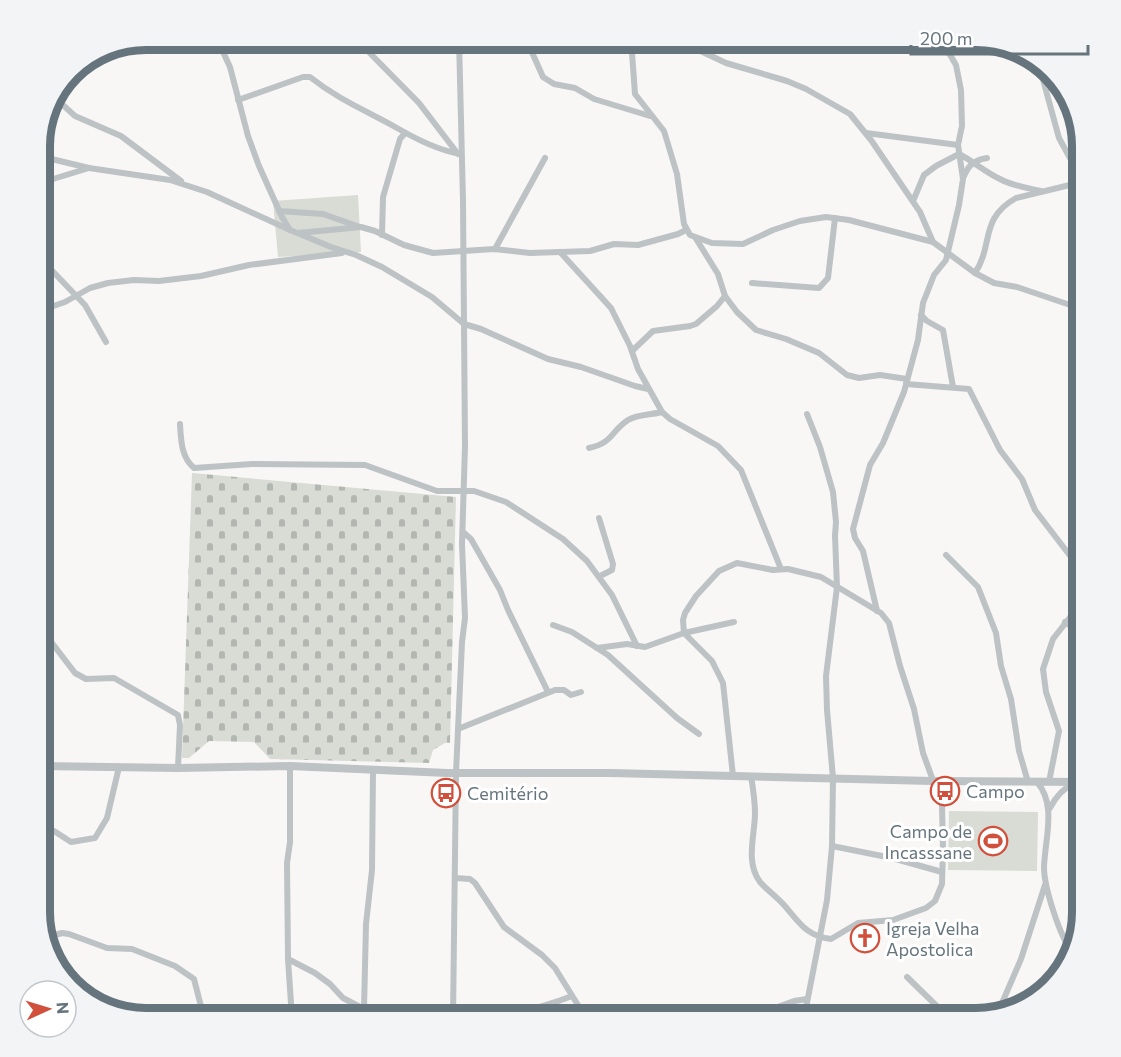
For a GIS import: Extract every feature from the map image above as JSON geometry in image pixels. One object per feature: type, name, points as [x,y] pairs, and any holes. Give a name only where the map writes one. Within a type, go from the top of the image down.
[{"type":"street","points":[[222,50],[230,67],[259,165],[290,230]]},
{"type":"street","points":[[367,50],[419,103],[462,159]]},
{"type":"street","points":[[454,1008],[456,773],[465,618],[464,324],[459,50]]},
{"type":"street","points":[[531,50],[543,77],[548,82],[575,88],[594,99],[650,116]]},
{"type":"street","points":[[633,50],[635,94],[664,131],[677,174],[686,230],[690,235],[712,243],[744,244],[773,230],[819,217],[855,221],[933,242],[975,273],[994,283],[1017,287],[1071,305]]},
{"type":"street","points":[[698,50],[726,63],[806,89],[850,114],[866,133],[913,201],[925,220],[933,242]]},
{"type":"street","points":[[948,50],[956,65],[961,90],[962,126],[958,145],[963,179]]},
{"type":"street","points":[[238,100],[310,77],[342,100],[412,138],[456,153]]},
{"type":"street","points":[[1044,79],[1059,138],[1071,160]]},
{"type":"street","points":[[60,102],[75,116],[121,136],[186,185]]},
{"type":"street","points":[[382,235],[384,188],[400,140],[405,133]]},
{"type":"street","points":[[866,133],[958,145]]},
{"type":"street","points":[[913,201],[924,175],[959,154]]},
{"type":"street","points":[[959,154],[1000,179],[1041,192]]},
{"type":"street","points":[[495,249],[545,158]]},
{"type":"street","points":[[877,611],[863,551],[855,538],[853,529],[870,465],[898,408],[918,340],[921,315],[930,283],[946,260],[955,228],[963,179],[974,162],[987,158]]},
{"type":"street","points":[[50,159],[89,168],[155,177],[216,195],[290,230],[382,267],[432,297],[464,324],[481,329],[548,359],[581,367],[648,389]]},
{"type":"street","points":[[50,182],[53,179],[89,168]]},
{"type":"street","points":[[975,273],[982,259],[994,217],[1009,202],[1071,181]]},
{"type":"street","points":[[279,211],[323,214],[404,245],[433,253],[495,249],[530,253],[590,251],[614,244],[638,245],[686,230]]},
{"type":"street","points":[[752,283],[819,288],[828,278],[835,218]]},
{"type":"street","points":[[298,233],[361,227]]},
{"type":"street","points":[[694,237],[718,274],[724,296],[756,330],[786,339],[819,353],[848,375],[859,378],[880,375],[938,388],[966,387],[971,392],[1000,450],[1022,479],[1035,510],[1072,558]]},
{"type":"street","points":[[560,252],[611,308],[638,369],[662,411],[670,419],[718,446],[741,470],[781,569]]},
{"type":"street","points":[[50,306],[90,288],[108,283],[134,280],[159,281],[201,276],[249,265],[346,253]]},
{"type":"street","points":[[50,269],[84,305],[106,342]]},
{"type":"street","points":[[632,351],[654,330],[696,324],[717,306],[724,296]]},
{"type":"street","points":[[921,315],[943,330],[950,357],[953,387]]},
{"type":"street","points":[[589,448],[603,444],[622,425],[633,418],[662,411]]},
{"type":"street","points":[[806,1008],[827,900],[832,846],[833,778],[826,710],[826,676],[837,587],[833,492],[820,447],[807,414]]},
{"type":"street","points":[[180,424],[183,453],[194,468],[252,464],[365,465],[437,491],[474,491],[500,499],[577,549],[600,576],[630,628],[637,646]]},
{"type":"street","points":[[599,518],[613,564],[612,570],[600,576]]},
{"type":"street","points":[[463,532],[471,538],[500,590],[548,692]]},
{"type":"street","points":[[946,555],[978,587],[996,633],[1001,666],[1011,699],[1019,750],[1032,782],[1045,793],[1049,809],[1044,868],[1045,885],[1066,942]]},
{"type":"street","points":[[733,776],[723,683],[712,661],[684,633],[683,620],[689,606],[710,579],[719,571],[737,563],[821,577],[877,611],[890,623],[900,666],[914,709],[922,753],[942,804],[942,872],[939,896],[926,908],[893,920],[858,923],[834,939],[828,939],[802,927],[760,882],[756,874],[752,854],[755,814],[752,776]]},
{"type":"street","points":[[1049,782],[1059,731],[1046,692],[1043,669],[1053,639],[1072,613]]},
{"type":"street","points":[[597,648],[627,644],[649,646],[684,633],[734,622]]},
{"type":"street","points":[[1065,622],[1072,627]]},
{"type":"street","points":[[553,625],[572,632],[608,655],[677,718],[699,734]]},
{"type":"street","points":[[50,640],[80,677],[86,679],[114,678],[178,715],[180,725],[178,768]]},
{"type":"street","points":[[458,729],[548,692],[559,689],[570,695],[581,692]]},
{"type":"street","points":[[50,766],[178,768],[290,766],[456,773],[611,773],[1072,782]]},
{"type":"street","points":[[290,766],[290,842],[287,862],[288,959],[291,1008]]},
{"type":"street","points":[[50,831],[72,842],[95,838],[107,818],[119,767]]},
{"type":"street","points":[[364,1008],[366,924],[372,870],[373,770]]},
{"type":"street","points":[[1049,809],[1059,794],[1072,785]]},
{"type":"street","points":[[832,846],[900,860],[942,872]]},
{"type":"street","points":[[455,878],[470,879],[476,883],[504,927],[548,960],[580,1008]]},
{"type":"street","points":[[1002,1003],[1021,959],[1045,885]]},
{"type":"street","points":[[53,936],[69,934],[107,948],[132,949],[175,966],[194,979],[201,1008]]},
{"type":"street","points":[[288,959],[315,973],[343,998],[362,1008]]},
{"type":"street","points":[[907,977],[939,1008]]},
{"type":"street","points":[[538,1008],[572,996]]},
{"type":"street","points":[[775,1008],[807,999]]},
{"type":"green space","points":[[358,195],[361,252],[278,257],[273,201]]},
{"type":"green space","points":[[192,473],[456,497],[450,743],[445,743],[433,750],[429,763],[270,759],[254,742],[209,741],[189,758],[182,758]]},
{"type":"green space","name":"Campo de Incasssane","points":[[949,811],[1038,812],[1037,871],[948,870]]},
{"type":"place","name":"Campo","points":[[945,791]]},
{"type":"place","name":"Cemitério","points":[[446,793]]},
{"type":"place","name":"Campo de Incasssane","points":[[993,841]]},
{"type":"place","name":"Igreja Velha Apostolica","points":[[865,938]]}]
